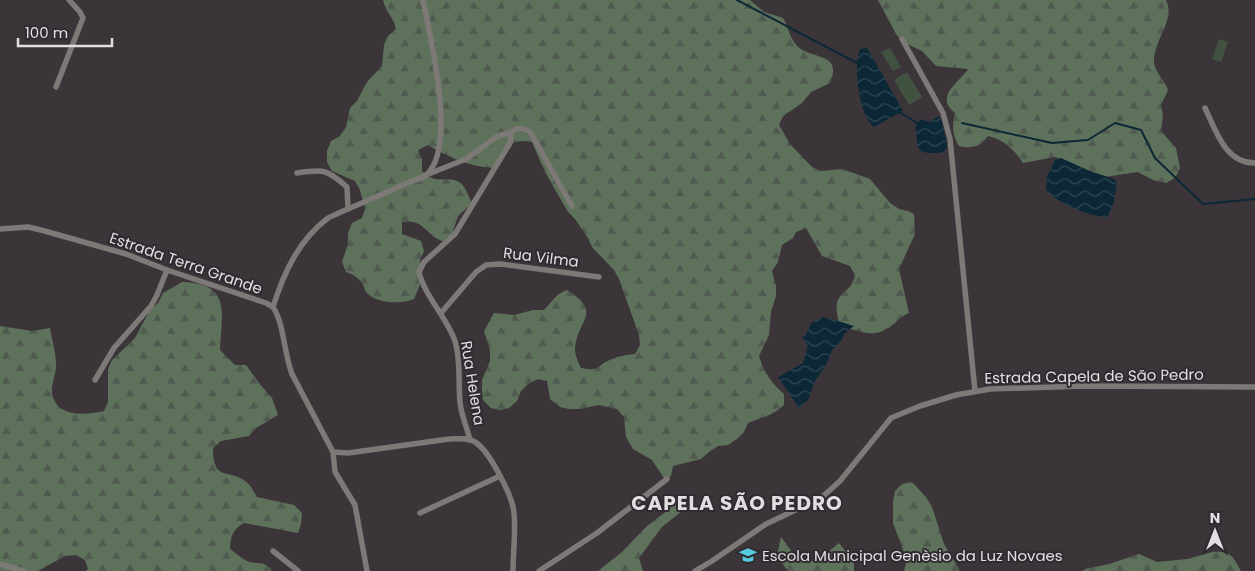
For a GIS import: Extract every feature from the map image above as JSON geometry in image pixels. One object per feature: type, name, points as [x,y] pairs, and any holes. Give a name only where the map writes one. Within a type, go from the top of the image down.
[{"type":"street","points":[[56,87],[83,18],[69,0]]},
{"type":"street","points":[[423,0],[438,86],[442,132],[436,157],[426,175]]},
{"type":"street","points":[[902,39],[943,114],[950,139],[974,391]]},
{"type":"street","points":[[1205,108],[1224,146],[1232,156],[1240,161],[1255,163]]},
{"type":"street","points":[[509,133],[516,128],[530,132],[572,206]]},
{"type":"street","name":"Estrada Terra Grande","points":[[0,229],[16,227],[41,230],[126,254],[273,307],[283,277],[304,241],[318,225],[348,208],[466,159],[498,136],[509,133]]},
{"type":"street","name":"Rua Helena","points":[[470,440],[460,402],[458,356],[449,327],[430,296],[419,272],[424,262],[455,234],[510,143],[511,136],[509,133]]},
{"type":"street","points":[[297,173],[319,170],[327,172],[347,187],[348,208]]},
{"type":"street","name":"Rua Vilma","points":[[441,313],[476,272],[486,265],[500,264],[599,277]]},
{"type":"street","points":[[95,380],[114,348],[151,306],[167,270]]},
{"type":"street","points":[[273,307],[279,320],[287,362],[333,452],[335,472],[352,498],[358,514],[367,571]]},
{"type":"street","name":"Estrada Capela de São Pedro","points":[[700,570],[766,524],[821,498],[840,481],[891,418],[920,406],[974,391],[1033,387],[1255,387]]},
{"type":"street","points":[[333,452],[348,453],[448,439],[476,442],[483,449],[500,476],[510,498],[514,512],[513,571]]},
{"type":"street","points":[[420,513],[500,476]]},
{"type":"street","points":[[539,571],[597,533],[667,479]]},
{"type":"street","points":[[273,551],[298,571]]},
{"type":"street","points":[[0,564],[23,571]]},
{"type":"green space","points":[[383,0],[750,0],[764,12],[783,18],[797,46],[829,61],[833,73],[830,83],[811,92],[802,103],[783,116],[779,125],[790,144],[812,167],[821,171],[842,169],[870,179],[890,203],[899,209],[914,214],[915,234],[899,269],[909,313],[901,317],[890,327],[877,333],[865,333],[840,327],[837,312],[838,301],[854,280],[855,275],[850,266],[822,256],[806,228],[796,232],[793,238],[782,245],[778,262],[772,271],[776,286],[776,296],[771,312],[769,335],[759,356],[768,377],[784,394],[784,405],[771,414],[748,423],[744,432],[728,445],[718,446],[701,459],[673,466],[671,476],[666,481],[652,460],[633,449],[626,437],[624,417],[617,409],[599,405],[580,409],[560,407],[550,399],[547,381],[538,379],[528,384],[521,391],[517,401],[509,408],[500,410],[491,408],[483,400],[482,380],[490,361],[490,350],[484,331],[494,313],[514,315],[533,310],[544,310],[557,296],[567,290],[578,298],[586,311],[586,317],[575,348],[581,368],[596,369],[616,358],[635,354],[640,345],[639,335],[619,279],[614,270],[592,247],[575,219],[568,212],[544,170],[532,142],[518,142],[508,147],[494,168],[476,166],[459,161],[428,145],[418,150],[422,159],[422,171],[432,178],[449,179],[459,182],[472,203],[458,216],[452,234],[445,242],[433,236],[421,225],[402,222],[402,234],[421,241],[424,251],[420,260],[422,280],[414,299],[403,302],[378,300],[367,293],[359,279],[346,272],[342,262],[348,244],[348,233],[352,223],[362,218],[365,209],[360,190],[355,181],[332,171],[327,162],[327,151],[331,141],[340,136],[346,127],[350,108],[357,101],[367,82],[382,66],[384,45],[388,36],[396,29]]},
{"type":"green space","points":[[878,0],[1166,0],[1168,7],[1167,22],[1157,45],[1154,65],[1168,90],[1161,105],[1163,115],[1161,131],[1176,148],[1180,168],[1175,178],[1166,183],[1153,180],[1138,172],[1098,178],[1055,157],[1023,163],[1008,146],[988,136],[982,143],[975,146],[959,146],[953,130],[955,113],[949,107],[947,101],[950,90],[968,69],[936,66],[922,51],[903,42],[896,34]]},
{"type":"green space","points":[[1219,39],[1228,42],[1221,62],[1212,59]]},
{"type":"green space","points":[[890,48],[901,67],[893,71],[881,52]]},
{"type":"green space","points":[[907,72],[922,97],[909,105],[894,80]]},
{"type":"green space","points":[[182,282],[210,288],[217,295],[221,303],[222,313],[220,350],[235,365],[246,365],[272,398],[278,415],[256,428],[249,436],[221,441],[213,448],[215,466],[222,472],[245,481],[257,497],[294,505],[302,513],[298,533],[244,523],[235,531],[230,549],[247,561],[267,565],[272,571],[86,571],[88,569],[85,560],[76,555],[65,556],[38,571],[0,571],[0,326],[32,331],[50,328],[56,362],[52,389],[55,401],[65,411],[73,413],[81,414],[104,411],[108,402],[108,369],[112,360],[135,338],[150,310],[158,303],[163,293]]},
{"type":"green space","points":[[912,482],[926,497],[932,507],[944,544],[960,571],[904,571],[907,560],[893,523],[893,501],[895,491],[902,484]]},
{"type":"green space","points":[[677,496],[692,503],[662,527],[639,558],[643,571],[598,571],[622,552],[647,526],[667,511]]},
{"type":"green space","points":[[781,537],[796,557],[816,562],[839,543],[854,562],[854,571],[788,571],[777,556]]},
{"type":"green space","points":[[1212,552],[1227,553],[1241,571],[1083,571],[1139,554],[1157,562],[1187,559]]},
{"type":"water","points":[[867,48],[903,111],[874,127],[869,122],[863,107],[857,80],[857,62],[860,49]]},
{"type":"water","points":[[939,116],[947,148],[944,152],[940,153],[923,152],[918,145],[915,128],[920,119],[929,122]]},
{"type":"water","points":[[1061,158],[1114,179],[1117,182],[1114,202],[1107,218],[1075,209],[1046,191],[1047,176],[1055,160]]},
{"type":"water","points":[[822,317],[854,326],[844,334],[842,340],[832,350],[826,365],[815,381],[808,400],[799,408],[778,377],[803,363],[808,346],[802,337],[806,335],[811,323]]},
{"type":"waterway","points":[[737,0],[857,63]]},
{"type":"waterway","points":[[899,112],[919,124]]},
{"type":"waterway","points":[[962,123],[1052,143],[1088,140],[1115,123],[1141,130],[1155,158],[1203,204],[1255,199]]},
{"type":"place","name":"Escola Municipal Genèsio da Luz Novaes","points":[[748,555]]},
{"type":"district","name":"CAPELA SÃO PEDRO","points":[[737,503]]}]
